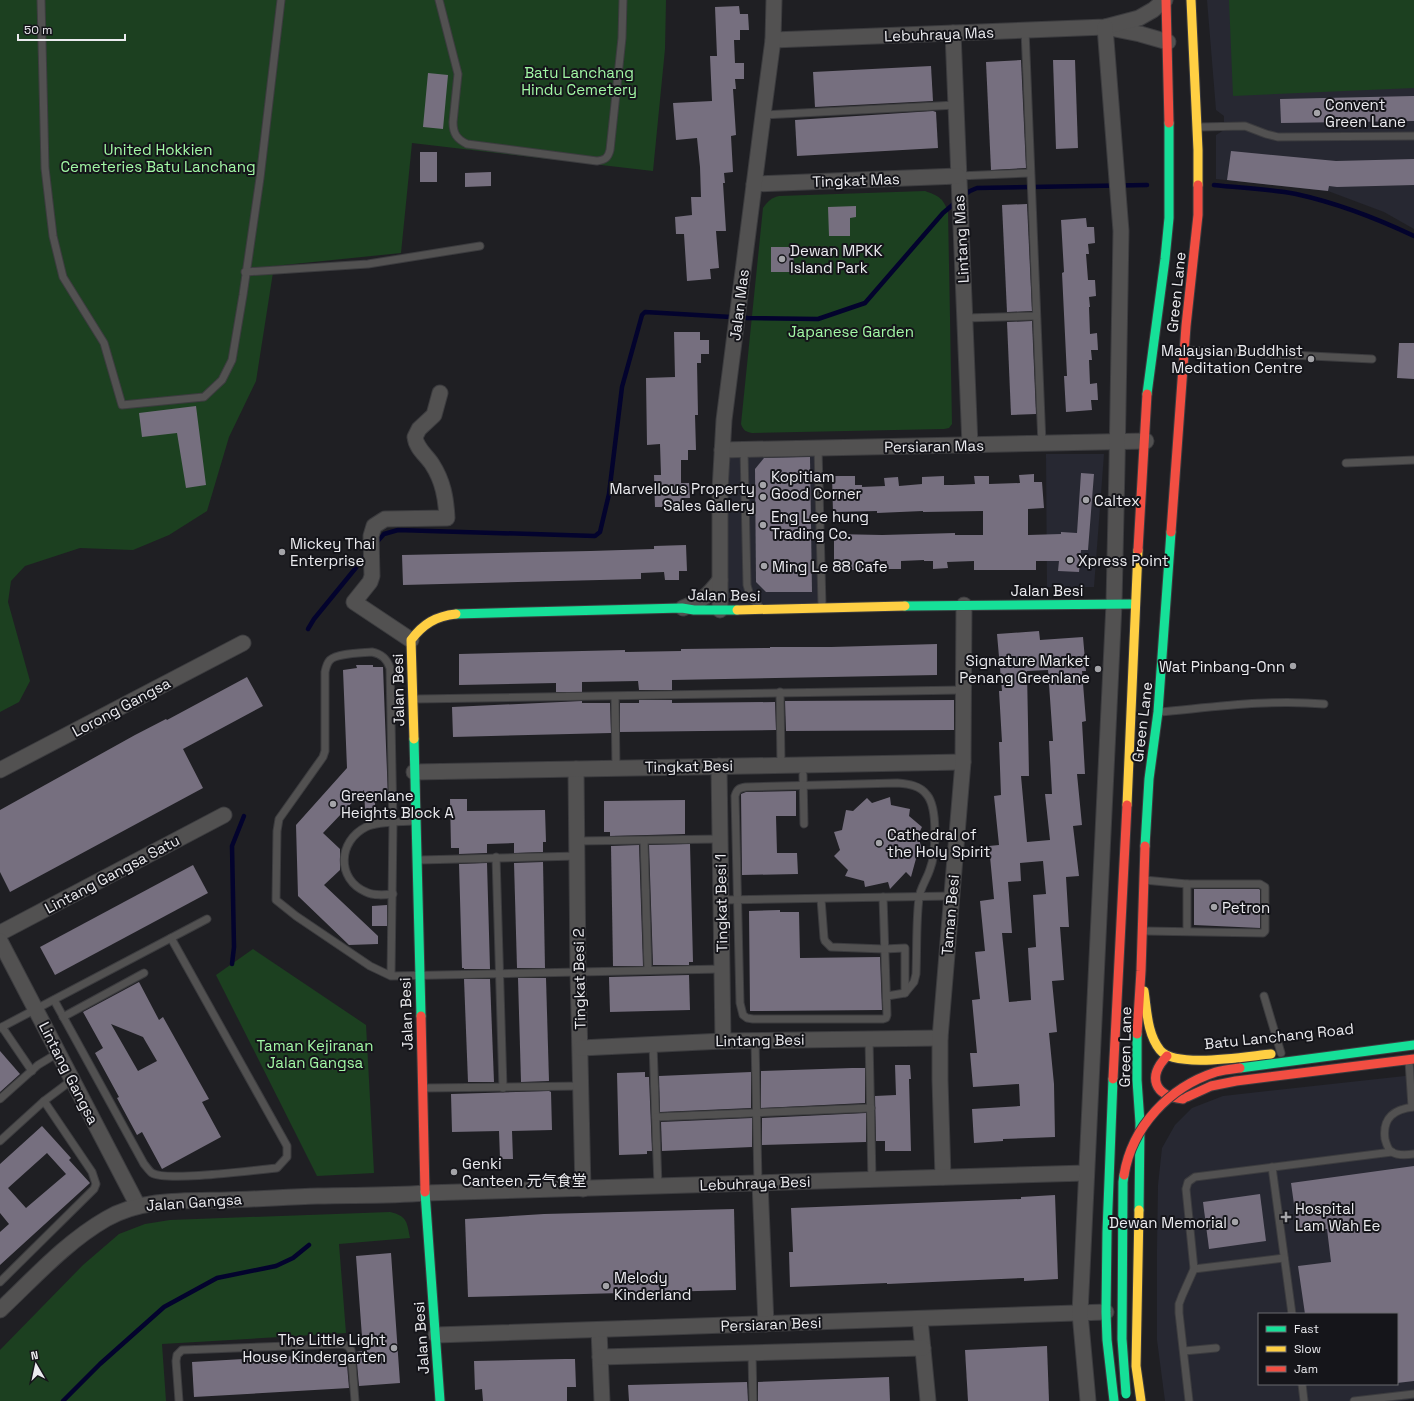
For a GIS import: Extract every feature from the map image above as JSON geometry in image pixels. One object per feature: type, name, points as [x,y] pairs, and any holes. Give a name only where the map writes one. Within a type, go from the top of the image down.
[{"type":"main road","name":"Green Lane","points":[[1114,1401],[1107,1340],[1107,1232],[1135,604],[1146,441],[1147,395],[1169,218],[1168,42],[1165,0]]},
{"type":"main road","name":"Green Lane","points":[[1141,1401],[1136,1366],[1140,1123],[1137,1080],[1137,1032],[1141,971],[1143,880],[1149,779],[1158,712],[1184,350],[1198,215],[1197,127],[1191,0]]},
{"type":"main road","points":[[1170,407],[1182,392]]},
{"type":"main road","points":[[1135,604],[1147,590]]},
{"type":"main road","name":"Jalan Besi","points":[[440,1401],[425,1194],[419,976],[411,640],[420,628],[440,615],[450,614],[682,608],[694,610],[764,610],[964,605],[1135,604]]},
{"type":"main road","points":[[1141,971],[1152,1035],[1159,1049],[1166,1056],[1160,1061],[1156,1068],[1156,1085],[1167,1097],[1183,1099]]},
{"type":"main road","points":[[1126,1397],[1122,1339],[1123,1182],[1124,1170],[1131,1148],[1143,1125],[1160,1107],[1179,1091],[1201,1078],[1216,1072],[1414,1045]]},
{"type":"main road","name":"Batu Lanchang Road","points":[[1166,1056],[1181,1059],[1206,1060],[1284,1053]]},
{"type":"main road","points":[[1139,1154],[1153,1128],[1171,1109],[1194,1092],[1210,1086],[1236,1081],[1411,1059]]},
{"type":"street","name":"Jalan Mas","points":[[720,610],[720,490],[722,450],[735,330],[773,40],[774,0]]},
{"type":"street","name":"Lebuhraya Mas","points":[[773,40],[1105,27],[1139,18],[1153,10],[1165,0]]},
{"type":"street","name":"Lebuhraya Mas","points":[[1105,27],[1140,34],[1168,42]]},
{"type":"street","points":[[1088,1401],[1080,1313],[1114,604],[1121,231],[1105,27]]},
{"type":"street","name":"Lintang Mas","points":[[953,33],[970,445]]},
{"type":"street","name":"Tingkat Mas","points":[[754,184],[958,176]]},
{"type":"street","points":[[411,640],[354,602],[370,582],[372,576],[371,536],[374,526],[385,519],[447,518],[446,498],[443,486],[432,464],[418,446],[415,437],[419,429],[434,415],[440,393]]},
{"type":"street","name":"Persiaran Mas","points":[[722,450],[1146,441]]},
{"type":"street","points":[[682,608],[698,602],[710,594],[720,580]]},
{"type":"street","name":"Taman Besi","points":[[944,1177],[940,1080],[940,1038],[962,762],[964,605]]},
{"type":"street","name":"Lorong Gangsa","points":[[0,770],[243,643]]},
{"type":"street","name":"Tingkat Besi","points":[[414,772],[962,762]]},
{"type":"street","name":"Tingkat Besi 1","points":[[719,766],[723,1041]]},
{"type":"street","name":"Tingkat Besi 2","points":[[576,769],[578,971],[581,1048],[583,1189]]},
{"type":"street","name":"Lintang Gangsa Satu","points":[[0,934],[224,815]]},
{"type":"street","name":"Lintang Gangsa","points":[[0,941],[138,1206]]},
{"type":"street","name":"Lintang Besi","points":[[581,1048],[755,1040],[940,1038]]},
{"type":"street","name":"Lebuhraya Besi","points":[[425,1194],[1086,1173]]},
{"type":"street","points":[[759,1183],[766,1324]]},
{"type":"street","name":"Jalan Gangsa","points":[[0,1310],[57,1256],[84,1234],[107,1218],[138,1206],[170,1202],[320,1196],[391,1196],[425,1194]]},
{"type":"street","name":"Persiaran Besi","points":[[436,1335],[1106,1312]]},
{"type":"street","points":[[920,1319],[928,1401]]},
{"type":"street","points":[[599,1330],[602,1401]]},
{"type":"street","points":[[600,1357],[923,1348]]},
{"type":"lane","points":[[41,0],[45,168],[53,236],[63,277],[104,343],[122,405],[204,397],[222,380],[232,360],[260,178],[281,0]]},
{"type":"lane","points":[[439,0],[458,74],[453,122],[453,130],[456,137],[460,141],[467,144],[597,161],[603,160],[608,156],[610,150],[622,38],[623,0]]},
{"type":"lane","points":[[1024,30],[1042,444]]},
{"type":"lane","points":[[763,115],[956,105]]},
{"type":"lane","points":[[1197,127],[1245,126],[1278,137],[1414,136]]},
{"type":"lane","points":[[958,176],[1030,175]]},
{"type":"lane","points":[[245,272],[368,264],[480,246]]},
{"type":"lane","points":[[965,318],[1036,316]]},
{"type":"lane","points":[[1184,350],[1372,359]]},
{"type":"lane","points":[[818,448],[822,609]]},
{"type":"lane","points":[[744,450],[747,585],[749,593],[754,601],[764,610]]},
{"type":"lane","points":[[1346,463],[1414,460]]},
{"type":"lane","points":[[391,976],[393,823],[390,668],[389,663],[384,657],[377,653],[372,652],[336,656],[326,665],[325,672],[325,751],[323,757],[279,820],[276,831],[276,900],[296,916],[370,966],[391,976],[722,969]]},
{"type":"lane","points":[[413,699],[615,697],[780,692],[963,690]]},
{"type":"lane","points":[[780,692],[781,765]]},
{"type":"lane","points":[[615,697],[616,768]]},
{"type":"lane","points":[[1158,712],[1271,702],[1297,701],[1324,704]]},
{"type":"lane","points":[[803,775],[804,824]]},
{"type":"lane","points":[[883,897],[887,996],[886,1018],[747,1018],[743,1015],[740,1003],[736,791],[740,788],[746,787],[897,783],[919,787],[928,795],[934,816],[933,858],[919,896],[916,974],[914,982],[905,994],[887,996]]},
{"type":"lane","points":[[393,894],[374,895],[361,890],[351,881],[344,858],[346,848],[357,832],[367,826],[416,821]]},
{"type":"lane","points":[[417,860],[496,857],[644,841],[720,839]]},
{"type":"lane","points":[[644,841],[648,970]]},
{"type":"lane","points":[[496,857],[503,1088]]},
{"type":"lane","points":[[1142,931],[1260,934],[1265,931],[1265,887],[1263,884],[1188,884],[1143,880]]},
{"type":"lane","points":[[1187,931],[1188,884]]},
{"type":"lane","points":[[722,900],[951,896]]},
{"type":"lane","points":[[822,898],[824,938],[828,944],[835,948],[905,948],[905,994]]},
{"type":"lane","points":[[32,1070],[1,1028],[207,919]]},
{"type":"lane","points":[[54,1000],[144,1164],[152,1173],[162,1176],[183,1177],[277,1168],[286,1157],[287,1146],[171,938]]},
{"type":"lane","points":[[63,1017],[144,973]]},
{"type":"lane","points":[[1264,996],[1284,1053]]},
{"type":"lane","points":[[869,1039],[872,1179]]},
{"type":"lane","points":[[755,1040],[759,1183]]},
{"type":"lane","points":[[653,1044],[658,1186]]},
{"type":"lane","points":[[0,1099],[32,1070],[58,1053]]},
{"type":"lane","points":[[1392,1152],[1387,1146],[1384,1130],[1386,1121],[1394,1112],[1399,1109],[1413,1107],[1411,1059]]},
{"type":"lane","points":[[0,1141],[44,1101],[72,1080]]},
{"type":"lane","points":[[422,1088],[581,1086]]},
{"type":"lane","points":[[0,1282],[94,1189],[96,1184],[92,1172],[44,1101]]},
{"type":"lane","points":[[656,1117],[871,1108]]},
{"type":"lane","points":[[1189,1401],[1179,1304],[1194,1269],[1186,1190],[1188,1182],[1195,1178],[1392,1152],[1404,1155],[1414,1154]]},
{"type":"lane","points":[[1272,1167],[1292,1313]]},
{"type":"lane","points":[[1194,1269],[1284,1258]]},
{"type":"lane","points":[[178,1401],[176,1361],[177,1355],[182,1350],[343,1344],[348,1346],[351,1350],[355,1401]]},
{"type":"lane","points":[[1184,1351],[1216,1348]]},
{"type":"lane","points":[[752,1353],[753,1401]]},
{"type":"lane","points":[[1302,1385],[1304,1401]]},
{"type":"lane","points":[[1354,1401],[1414,1394]]},
{"type":"shaded area","name":"Convent Green Lane","points":[[1207,0],[1414,0],[1414,229],[1384,212],[1328,191],[1216,179],[1216,135],[1224,130],[1224,116],[1216,110]]},
{"type":"shaded area","points":[[818,448],[822,609],[720,610],[722,450]]},
{"type":"shaded area","points":[[1046,454],[1104,454],[1094,587],[1047,587]]},
{"type":"shaded area","name":"Hospital Lam Wah Ee","points":[[1414,1075],[1414,1399],[1400,1401],[1165,1401],[1157,1340],[1158,1185],[1162,1148],[1175,1125],[1192,1108],[1223,1096]]},
{"type":"green space","name":"United Hokkien Cemeteries Batu Lanchang","points":[[0,0],[666,0],[665,49],[653,171],[412,143],[401,253],[274,266],[256,381],[229,437],[207,511],[169,535],[133,550],[80,548],[25,566],[11,581],[8,602],[30,681],[19,702],[0,712]]},
{"type":"green space","points":[[1229,0],[1414,0],[1414,88],[1233,96]]},
{"type":"green space","name":"Japanese Garden","points":[[925,191],[940,198],[948,212],[952,424],[949,428],[752,433],[745,430],[741,424],[763,208],[772,199],[779,196]]},
{"type":"green space","name":"Taman Kejiranan Jalan Gangsa","points":[[253,949],[366,1025],[374,1173],[317,1176],[216,975]]},
{"type":"green space","points":[[390,1212],[405,1220],[410,1238],[339,1244],[346,1333],[162,1344],[166,1401],[0,1401],[0,1350],[83,1265],[119,1234],[145,1224],[170,1220]]},
{"type":"building","points":[[739,6],[740,14],[748,14],[749,30],[740,30],[740,40],[734,40],[735,63],[744,63],[744,79],[735,79],[736,89],[733,89],[736,135],[731,136],[733,172],[724,173],[725,183],[723,183],[726,231],[716,231],[719,268],[710,269],[711,279],[687,281],[684,234],[676,234],[675,217],[692,215],[691,197],[701,197],[700,167],[697,138],[676,140],[673,103],[712,101],[710,56],[717,56],[715,7]]},
{"type":"building","points":[[1021,60],[1026,168],[991,170],[986,62]]},
{"type":"building","points":[[1053,60],[1075,60],[1078,148],[1056,149]]},
{"type":"building","points":[[931,66],[933,101],[815,107],[813,72]]},
{"type":"building","points":[[428,73],[448,75],[443,129],[423,127]]},
{"type":"building","points":[[1414,96],[1414,121],[1281,123],[1280,99]]},
{"type":"building","points":[[936,112],[938,148],[797,156],[795,120]]},
{"type":"building","points":[[1231,151],[1336,161],[1414,159],[1414,185],[1329,186],[1328,191],[1227,180]]},
{"type":"building","points":[[420,152],[437,152],[437,182],[420,182]]},
{"type":"building","points":[[491,172],[491,186],[465,187],[465,173]]},
{"type":"building","points":[[1027,204],[1032,311],[1007,312],[1002,205]]},
{"type":"building","points":[[856,206],[856,217],[850,218],[850,236],[829,236],[828,207]]},
{"type":"building","points":[[1086,218],[1087,227],[1094,227],[1095,243],[1088,244],[1089,254],[1086,254],[1088,280],[1095,280],[1096,296],[1089,297],[1090,334],[1097,333],[1098,350],[1091,350],[1092,360],[1089,360],[1090,384],[1097,383],[1098,400],[1091,400],[1092,410],[1066,412],[1064,376],[1067,376],[1061,220]]},
{"type":"building","name":"Dewan MPKK Island Park","points":[[771,247],[793,247],[794,272],[771,272]]},
{"type":"building","points":[[1032,321],[1036,414],[1011,415],[1007,322]]},
{"type":"building","points":[[674,332],[700,332],[700,340],[709,340],[709,354],[701,354],[701,363],[697,363],[698,415],[695,415],[696,450],[688,450],[688,460],[681,460],[681,483],[689,483],[690,498],[682,498],[682,507],[655,507],[654,475],[661,475],[660,444],[647,445],[646,378],[675,377]]},
{"type":"building","points":[[1399,343],[1414,343],[1414,379],[1397,378]]},
{"type":"building","points":[[196,406],[206,485],[186,488],[177,433],[142,437],[139,413]]},
{"type":"building","points":[[810,457],[812,592],[766,592],[756,582],[755,469],[764,458]]},
{"type":"building","points":[[1081,473],[1094,474],[1088,550],[1081,550],[1079,572],[1058,571],[1059,561],[1036,561],[1036,570],[974,570],[974,561],[947,562],[948,568],[933,569],[933,561],[924,560],[901,561],[901,569],[887,569],[887,561],[864,562],[864,570],[834,570],[834,534],[882,535],[955,533],[955,535],[983,535],[983,511],[877,513],[877,511],[833,512],[832,476],[855,476],[855,485],[862,485],[862,487],[885,486],[884,478],[898,477],[899,486],[922,484],[922,477],[944,476],[944,485],[975,484],[974,476],[989,476],[989,484],[1020,483],[1019,475],[1034,474],[1034,482],[1042,482],[1044,508],[1028,509],[1028,535],[1061,534],[1061,532],[1077,533]]},
{"type":"building","points":[[686,545],[687,571],[679,571],[679,580],[665,580],[664,572],[641,573],[641,579],[403,585],[402,555],[654,549],[654,546]]},
{"type":"building","points":[[1039,631],[1040,640],[1083,637],[1086,671],[1082,671],[1086,721],[1082,722],[1085,774],[1077,774],[1082,825],[1073,826],[1079,876],[1066,877],[1069,927],[1060,927],[1064,980],[1052,981],[1057,1032],[1049,1033],[1054,1084],[1055,1137],[1003,1139],[1003,1141],[974,1143],[972,1109],[1020,1106],[1019,1084],[973,1087],[970,1053],[977,1053],[972,1000],[980,999],[975,952],[985,951],[980,901],[994,899],[989,846],[999,845],[994,796],[1001,795],[999,742],[1002,742],[999,691],[1002,691],[997,634]],"holes":[[[1048,670],[1053,741],[1049,741],[1052,794],[1045,794],[1050,840],[1027,842],[1021,776],[1029,776],[1027,671]],[[1043,861],[1046,894],[1033,895],[1036,947],[1028,948],[1031,1000],[1009,1002],[1002,933],[1012,933],[1008,882],[1021,881],[1020,863]]]},
{"type":"building","points":[[937,644],[937,675],[672,680],[672,690],[639,690],[638,681],[582,682],[582,692],[556,692],[556,683],[459,685],[459,654],[625,650],[625,652],[681,651],[681,649]]},
{"type":"building","name":"Greenlane Heights Block A","points":[[356,665],[373,665],[373,667],[383,667],[388,798],[375,799],[375,809],[365,809],[364,790],[323,833],[340,849],[340,870],[324,885],[378,936],[378,944],[349,945],[298,896],[296,825],[347,768],[343,670],[357,668]]},
{"type":"building","points":[[247,677],[263,706],[183,749],[203,788],[10,892],[0,872],[0,810],[135,735],[166,719],[167,720]]},
{"type":"building","points":[[639,700],[672,700],[672,703],[775,702],[776,730],[620,732],[620,703],[639,703]]},
{"type":"building","points":[[954,700],[954,730],[786,731],[785,701]]},
{"type":"building","points":[[582,701],[582,703],[610,703],[611,733],[453,737],[452,707]]},
{"type":"building","points":[[796,791],[796,816],[776,816],[777,853],[797,853],[798,874],[742,875],[741,794],[746,792]]},
{"type":"building","name":"Cathedral of the Holy Spirit","points":[[890,797],[891,805],[910,809],[909,816],[922,827],[918,835],[923,854],[917,855],[911,877],[906,872],[890,889],[888,882],[865,887],[864,881],[845,876],[848,870],[834,856],[840,850],[834,832],[842,830],[846,810],[853,811],[867,798],[872,803]]},
{"type":"building","points":[[450,799],[467,799],[467,811],[545,810],[546,842],[543,842],[543,852],[514,853],[514,843],[487,844],[487,853],[459,854],[459,848],[451,848]]},
{"type":"building","points":[[685,800],[685,834],[610,836],[610,832],[604,832],[604,801]]},
{"type":"building","points":[[690,844],[693,962],[689,962],[689,965],[653,965],[649,845]]},
{"type":"building","points":[[639,845],[643,966],[613,966],[611,846]]},
{"type":"building","points":[[543,862],[545,968],[517,968],[514,863]]},
{"type":"building","points":[[487,863],[490,969],[464,969],[462,968],[459,864]]},
{"type":"building","points":[[193,865],[208,893],[55,975],[40,947]]},
{"type":"building","points":[[1194,889],[1259,889],[1260,928],[1194,925]]},
{"type":"building","points":[[387,905],[387,926],[372,926],[372,906]]},
{"type":"building","points":[[780,910],[780,912],[799,912],[800,958],[880,957],[882,1010],[750,1011],[749,911]]},
{"type":"building","points":[[689,975],[690,1010],[610,1012],[609,977]]},
{"type":"building","points":[[518,978],[546,978],[549,1081],[521,1082]]},
{"type":"building","points":[[464,979],[490,979],[494,1082],[468,1082]]},
{"type":"building","points":[[139,982],[159,1020],[163,1017],[209,1099],[202,1102],[221,1137],[162,1169],[142,1132],[137,1135],[117,1098],[119,1097],[95,1053],[103,1048],[83,1012]],"holes":[[[111,1024],[143,1037],[157,1061],[138,1071]]]},
{"type":"building","points":[[0,1051],[20,1074],[0,1092]]},
{"type":"building","points":[[895,1065],[910,1065],[911,1151],[885,1151],[885,1141],[876,1141],[875,1096],[896,1095]]},
{"type":"building","points":[[865,1068],[865,1103],[761,1108],[761,1071]]},
{"type":"building","points":[[645,1072],[645,1077],[649,1077],[652,1151],[647,1151],[647,1154],[619,1155],[617,1073]]},
{"type":"building","points":[[751,1072],[751,1108],[660,1112],[659,1076]]},
{"type":"building","points":[[551,1092],[552,1130],[512,1131],[513,1159],[500,1159],[499,1131],[452,1132],[451,1094]]},
{"type":"building","points":[[866,1113],[866,1142],[762,1145],[762,1118]]},
{"type":"building","points":[[752,1118],[752,1147],[662,1151],[661,1122]]},
{"type":"building","points":[[42,1126],[71,1158],[69,1160],[90,1183],[0,1265],[0,1232],[9,1224],[0,1213],[0,1164]],"holes":[[[47,1153],[66,1174],[26,1208],[8,1188]]]},
{"type":"building","points":[[1414,1166],[1414,1381],[1398,1383],[1398,1313],[1305,1313],[1298,1266],[1331,1262],[1327,1229],[1298,1233],[1291,1183]]},
{"type":"building","name":"Dewan Memorial","points":[[1260,1194],[1266,1241],[1209,1249],[1203,1202]]},
{"type":"building","points":[[1055,1195],[1058,1279],[1024,1281],[1024,1278],[790,1287],[789,1252],[793,1252],[791,1208],[1021,1199],[1021,1197]]},
{"type":"building","points":[[734,1209],[736,1290],[468,1297],[465,1219],[544,1214]]},
{"type":"building","points":[[391,1253],[400,1383],[359,1386],[356,1352],[363,1350],[356,1256]]},
{"type":"building","points":[[1047,1346],[1049,1401],[968,1401],[965,1350]]},
{"type":"building","points":[[346,1353],[349,1388],[194,1397],[192,1362]]},
{"type":"building","points":[[575,1359],[576,1387],[567,1387],[567,1401],[483,1401],[482,1389],[475,1390],[474,1361]]},
{"type":"building","points":[[889,1377],[890,1401],[758,1401],[758,1382]]},
{"type":"building","points":[[747,1382],[748,1401],[629,1401],[628,1385]]},
{"type":"waterway","points":[[963,196],[977,188],[1147,185]]},
{"type":"waterway","points":[[1214,185],[1296,194],[1356,212],[1414,236]]},
{"type":"waterway","points":[[375,544],[384,534],[398,530],[595,536],[600,532],[609,494],[622,387],[642,315],[645,312],[748,318],[818,319],[865,303],[943,213],[956,202]]},
{"type":"waterway","points":[[308,629],[314,619],[368,553]]},
{"type":"waterway","points":[[232,964],[234,947],[232,846],[244,816]]},
{"type":"waterway","points":[[63,1401],[100,1364],[164,1307],[217,1278],[276,1266],[293,1258],[309,1245]]},
{"type":"traffic: fast","points":[[1147,394],[1169,218],[1169,123]]},
{"type":"traffic: fast","points":[[1145,846],[1149,779],[1158,712],[1171,532]]},
{"type":"traffic: fast","points":[[905,606],[1135,604]]},
{"type":"traffic: fast","points":[[456,614],[682,608],[694,610],[737,610]]},
{"type":"traffic: fast","points":[[414,739],[421,1016]]},
{"type":"traffic: fast","points":[[1137,1034],[1137,1080],[1140,1123],[1139,1210]]},
{"type":"traffic: fast","points":[[1240,1068],[1414,1045]]},
{"type":"traffic: fast","points":[[1113,1079],[1107,1232],[1106,1312],[1107,1340],[1114,1401]]},
{"type":"traffic: fast","points":[[1124,1175],[1122,1339],[1126,1394]]},
{"type":"traffic: fast","points":[[425,1192],[440,1401]]},
{"type":"traffic: slow","points":[[1191,0],[1198,150],[1198,185]]},
{"type":"traffic: slow","points":[[1127,805],[1138,550]]},
{"type":"traffic: slow","points":[[737,610],[905,606]]},
{"type":"traffic: slow","points":[[414,739],[411,640],[420,629],[430,622],[442,617],[456,614]]},
{"type":"traffic: slow","points":[[1144,991],[1148,1022],[1152,1037],[1160,1050],[1168,1056],[1180,1059],[1212,1060],[1271,1054]]},
{"type":"traffic: slow","points":[[1139,1210],[1136,1366],[1141,1401]]},
{"type":"traffic: jam","points":[[1166,0],[1169,123]]},
{"type":"traffic: jam","points":[[1171,532],[1186,326],[1198,215],[1198,185]]},
{"type":"traffic: jam","points":[[1138,550],[1147,394]]},
{"type":"traffic: jam","points":[[1113,1079],[1127,805]]},
{"type":"traffic: jam","points":[[1137,1034],[1141,971],[1145,846]]},
{"type":"traffic: jam","points":[[421,1016],[425,1192]]},
{"type":"traffic: jam","points":[[1167,1056],[1157,1071],[1157,1084],[1160,1090],[1165,1094],[1183,1099]]},
{"type":"traffic: jam","points":[[1187,1097],[1211,1086],[1236,1081],[1414,1059]]},
{"type":"traffic: jam","points":[[1124,1175],[1128,1157],[1144,1125],[1155,1111],[1168,1099],[1199,1079],[1216,1072],[1240,1068]]},
{"type":"place","name":"Convent Green Lane","points":[[1317,113]]},
{"type":"place","name":"Dewan MPKK Island Park","points":[[782,259]]},
{"type":"place","name":"Malaysian Buddhist Meditation Centre","points":[[1311,359]]},
{"type":"place","name":"Kopitiam Good Corner","points":[[763,485]]},
{"type":"place","name":"Marvellous Property Sales Gallery","points":[[763,497]]},
{"type":"place","name":"Caltex","points":[[1086,500]]},
{"type":"place","name":"Eng Lee hung Trading Co.","points":[[763,525]]},
{"type":"place","name":"Mickey Thai Enterprise","points":[[282,552]]},
{"type":"place","name":"Xpress Point","points":[[1070,560]]},
{"type":"place","name":"Ming Le 88 Cafe","points":[[764,566]]},
{"type":"place","name":"Wat Pinbang-Onn","points":[[1293,666]]},
{"type":"place","name":"Signature Market Penang Greenlane","points":[[1098,669]]},
{"type":"place","name":"Greenlane Heights Block A","points":[[333,804]]},
{"type":"place","name":"Cathedral of the Holy Spirit","points":[[879,843]]},
{"type":"place","name":"Petron","points":[[1214,907]]},
{"type":"place","name":"Genki Canteen 元气食堂","points":[[454,1172]]},
{"type":"place","name":"Hospital Lam Wah Ee","points":[[1286,1217]]},
{"type":"place","name":"Dewan Memorial","points":[[1235,1222]]},
{"type":"place","name":"Melody Kinderland","points":[[606,1286]]},
{"type":"place","name":"The Little Light House Kindergarten","points":[[394,1348]]},
{"type":"park label","name":"Batu Lanchang Hindu Cemetery","points":[[579,80]]}]
